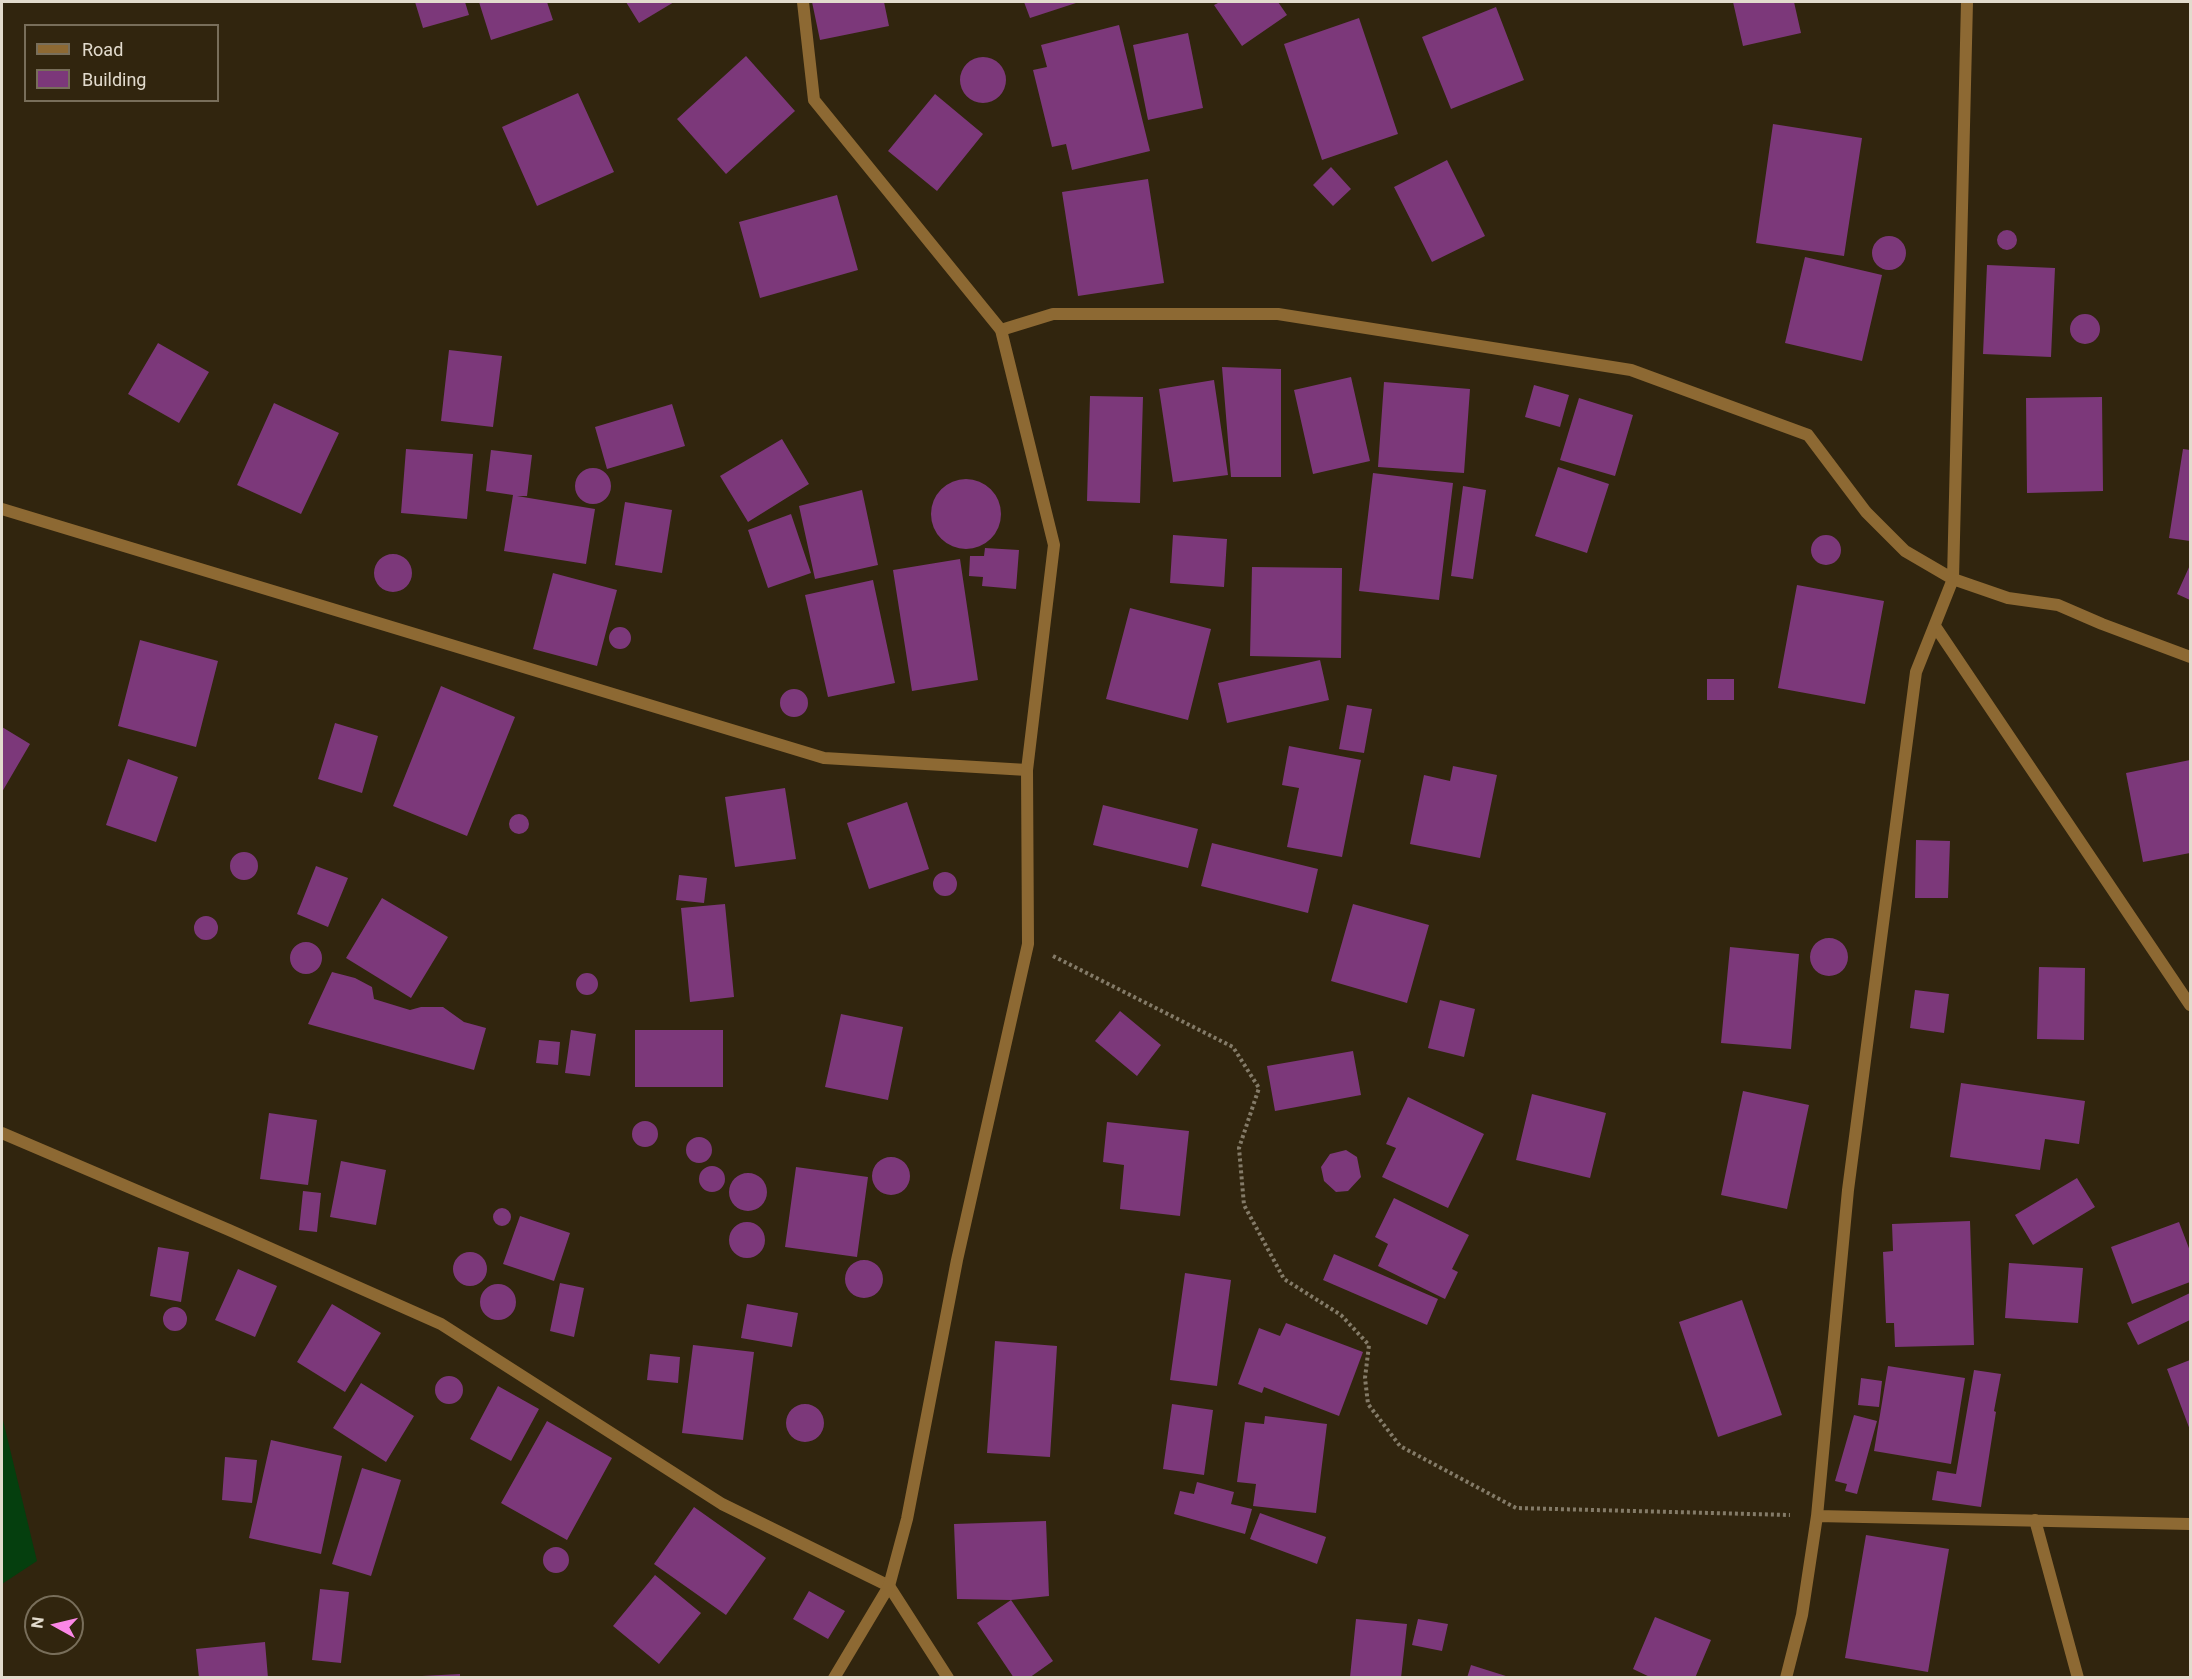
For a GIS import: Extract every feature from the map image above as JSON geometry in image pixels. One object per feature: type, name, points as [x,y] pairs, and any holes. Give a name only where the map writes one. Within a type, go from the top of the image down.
[{"type":"street","points":[[803,2],[814,100],[1001,330],[1054,545],[1027,770],[1028,944],[957,1260],[907,1520],[889,1586],[834,1677]]},
{"type":"street","points":[[1786,1677],[1802,1615],[1817,1516],[1848,1190],[1916,672],[1953,579],[1967,2]]},
{"type":"street","points":[[1001,330],[1053,314],[1278,314],[1631,370],[1808,435],[1866,512],[1905,551],[1953,579],[2008,598],[2058,605],[2190,657]]},
{"type":"street","points":[[2,509],[824,758],[1027,770]]},
{"type":"street","points":[[1935,626],[2190,1005]]},
{"type":"street","points":[[2,1133],[441,1324],[722,1504],[889,1586],[948,1677]]},
{"type":"street","points":[[1817,1516],[2190,1524]]},
{"type":"street","points":[[2035,1520],[2078,1677]]},
{"type":"path","points":[[1028,944],[1233,1047],[1259,1088],[1239,1148],[1244,1205],[1284,1279],[1341,1315],[1369,1345],[1365,1378],[1368,1404],[1400,1446],[1516,1508],[1817,1516]]},
{"type":"green space","points":[[2,1416],[37,1561],[2,1584]]},
{"type":"building","points":[[415,2],[465,2],[469,15],[423,28]]},
{"type":"building","points":[[479,2],[547,2],[553,20],[491,40]]},
{"type":"building","points":[[626,2],[674,2],[639,23]]},
{"type":"building","points":[[812,2],[884,2],[889,26],[820,40]]},
{"type":"building","points":[[1024,2],[1079,2],[1030,18]]},
{"type":"building","points":[[1220,2],[1278,2],[1287,15],[1242,46],[1214,5]]},
{"type":"building","points":[[1733,2],[1794,2],[1801,33],[1743,46]]},
{"type":"building","points":[[1496,7],[1524,80],[1451,109],[1422,37]]},
{"type":"building","points":[[1359,18],[1398,134],[1322,160],[1284,44]]},
{"type":"building","points":[[1119,25],[1150,151],[1072,170],[1066,144],[1052,147],[1033,70],[1047,67],[1041,45]]},
{"type":"building","points":[[1188,33],[1203,108],[1148,120],[1133,45]]},
{"type":"building","points":[[746,56],[795,111],[726,174],[677,119]]},
{"type":"building","points":[[983,57],[999,64],[1006,80],[999,96],[983,103],[967,96],[960,80],[967,64]]},
{"type":"building","points":[[578,93],[614,172],[537,206],[502,127]]},
{"type":"building","points":[[935,94],[983,134],[937,191],[888,151]]},
{"type":"building","points":[[1773,124],[1862,138],[1844,256],[1756,243]]},
{"type":"building","points":[[1447,160],[1485,236],[1432,262],[1394,187]]},
{"type":"building","points":[[1331,167],[1351,189],[1333,206],[1313,185]]},
{"type":"building","points":[[1148,179],[1164,283],[1078,296],[1062,192]]},
{"type":"building","points":[[837,195],[858,270],[760,298],[739,222]]},
{"type":"building","points":[[2007,230],[2014,233],[2017,240],[2014,247],[2007,250],[2000,247],[1997,240],[2000,233]]},
{"type":"building","points":[[1889,236],[1901,241],[1906,253],[1901,265],[1889,270],[1877,265],[1872,253],[1877,241]]},
{"type":"building","points":[[1805,257],[1882,275],[1862,361],[1785,343]]},
{"type":"building","points":[[1987,265],[2055,268],[2051,357],[1983,354]]},
{"type":"building","points":[[2085,314],[2091,315],[2099,323],[2099,335],[2091,343],[2085,344],[2079,343],[2071,335],[2070,329],[2071,323],[2079,315]]},
{"type":"building","points":[[158,343],[209,372],[179,423],[128,394]]},
{"type":"building","points":[[449,350],[502,356],[493,427],[441,421]]},
{"type":"building","points":[[1222,367],[1281,369],[1281,477],[1231,477]]},
{"type":"building","points":[[1351,377],[1370,461],[1313,474],[1294,390]]},
{"type":"building","points":[[1214,380],[1228,475],[1173,482],[1159,389]]},
{"type":"building","points":[[1384,382],[1470,389],[1464,473],[1378,467]]},
{"type":"building","points":[[1534,385],[1569,395],[1560,427],[1525,417]]},
{"type":"building","points":[[1090,396],[1143,397],[1140,503],[1087,501]]},
{"type":"building","points":[[2102,397],[2103,491],[2027,493],[2026,398]]},
{"type":"building","points":[[1579,398],[1633,415],[1615,476],[1560,460]]},
{"type":"building","points":[[274,403],[339,433],[301,514],[237,485]]},
{"type":"building","points":[[672,404],[685,446],[607,469],[595,427]]},
{"type":"building","points":[[782,439],[809,484],[748,522],[720,476]]},
{"type":"building","points":[[406,449],[473,454],[467,519],[401,513]]},
{"type":"building","points":[[2183,449],[2190,450],[2190,541],[2169,538]]},
{"type":"building","points":[[491,450],[532,455],[527,496],[517,496],[595,509],[586,564],[504,551],[513,495],[486,491]]},
{"type":"building","points":[[1558,467],[1609,484],[1587,553],[1535,536]]},
{"type":"building","points":[[593,468],[606,473],[611,486],[606,499],[593,504],[580,499],[575,486],[580,473]]},
{"type":"building","points":[[1373,473],[1453,483],[1439,600],[1359,591]]},
{"type":"building","points":[[966,479],[979,482],[991,489],[998,501],[1001,514],[998,527],[991,539],[979,546],[966,549],[953,546],[941,539],[934,527],[931,514],[934,501],[941,489],[953,482]]},
{"type":"building","points":[[1463,486],[1486,490],[1473,579],[1451,576]]},
{"type":"building","points":[[862,490],[878,565],[815,579],[799,506]]},
{"type":"building","points":[[625,502],[672,510],[662,573],[615,565]]},
{"type":"building","points":[[791,514],[811,573],[768,588],[748,530]]},
{"type":"building","points":[[1173,535],[1227,539],[1224,587],[1170,583]]},
{"type":"building","points":[[1826,535],[1836,540],[1841,550],[1836,560],[1826,565],[1816,560],[1811,550],[1816,540]]},
{"type":"building","points":[[985,548],[1019,550],[1016,589],[982,586],[983,577],[969,576],[970,556],[984,556]]},
{"type":"building","points":[[393,554],[407,559],[412,573],[407,587],[393,592],[379,587],[374,573],[379,559]]},
{"type":"building","points":[[960,559],[978,680],[912,691],[893,570]]},
{"type":"building","points":[[2190,565],[2190,600],[2177,594]]},
{"type":"building","points":[[1252,567],[1342,568],[1341,658],[1250,656]]},
{"type":"building","points":[[553,573],[617,590],[597,666],[533,649]]},
{"type":"building","points":[[873,580],[895,683],[828,697],[805,595]]},
{"type":"building","points":[[1797,585],[1884,601],[1865,704],[1778,688]]},
{"type":"building","points":[[1130,608],[1211,629],[1188,720],[1106,699]]},
{"type":"building","points":[[620,627],[628,630],[631,638],[628,646],[620,649],[612,646],[609,638],[612,630]]},
{"type":"building","points":[[140,640],[218,661],[196,747],[118,726]]},
{"type":"building","points":[[1320,660],[1329,700],[1227,723],[1218,683]]},
{"type":"building","points":[[1707,679],[1734,679],[1734,700],[1707,700]]},
{"type":"building","points":[[441,686],[515,717],[467,836],[393,806]]},
{"type":"building","points":[[794,689],[804,693],[808,703],[804,713],[794,717],[784,713],[780,703],[784,693]]},
{"type":"building","points":[[1347,705],[1372,709],[1364,753],[1339,749]]},
{"type":"building","points":[[335,723],[378,736],[362,793],[318,779]]},
{"type":"building","points":[[2,727],[30,744],[2,792]]},
{"type":"building","points":[[1289,746],[1361,760],[1342,857],[1287,847],[1299,788],[1282,785]]},
{"type":"building","points":[[128,759],[178,777],[156,842],[106,825]]},
{"type":"building","points":[[2190,760],[2190,853],[2143,862],[2126,773]]},
{"type":"building","points":[[1453,766],[1497,775],[1480,858],[1410,844],[1424,775],[1450,781]]},
{"type":"building","points":[[785,788],[796,859],[735,867],[725,797]]},
{"type":"building","points":[[907,802],[929,869],[869,889],[847,823]]},
{"type":"building","points":[[1103,805],[1198,829],[1188,868],[1093,845]]},
{"type":"building","points":[[519,814],[526,817],[529,824],[526,831],[519,834],[512,831],[509,824],[512,817]]},
{"type":"building","points":[[1916,840],[1950,841],[1948,898],[1915,898]]},
{"type":"building","points":[[1212,843],[1318,869],[1308,913],[1201,886]]},
{"type":"building","points":[[244,852],[254,856],[258,866],[254,876],[244,880],[234,876],[230,866],[234,856]]},
{"type":"building","points":[[316,866],[348,878],[328,927],[297,914]]},
{"type":"building","points":[[945,872],[950,873],[956,879],[956,889],[950,895],[945,896],[940,895],[934,889],[933,884],[934,879],[940,873]]},
{"type":"building","points":[[679,875],[707,878],[704,903],[676,900]]},
{"type":"building","points":[[382,898],[448,937],[411,998],[346,958]]},
{"type":"building","points":[[725,904],[734,997],[690,1002],[681,908]]},
{"type":"building","points":[[1353,904],[1429,925],[1407,1003],[1331,981]]},
{"type":"building","points":[[206,916],[215,919],[218,928],[215,937],[206,940],[197,937],[194,928],[197,919]]},
{"type":"building","points":[[1829,938],[1842,944],[1848,957],[1842,970],[1829,976],[1816,970],[1810,957],[1816,944]]},
{"type":"building","points":[[306,942],[317,947],[322,958],[317,969],[306,974],[295,969],[290,958],[295,947]]},
{"type":"building","points":[[1730,947],[1799,954],[1791,1049],[1721,1043]]},
{"type":"building","points":[[2039,967],[2085,968],[2084,1040],[2037,1039]]},
{"type":"building","points":[[332,972],[355,978],[372,987],[374,999],[410,1010],[421,1007],[443,1007],[464,1022],[486,1028],[474,1070],[308,1024]]},
{"type":"building","points":[[587,973],[595,976],[598,984],[595,992],[587,995],[579,992],[576,984],[579,976]]},
{"type":"building","points":[[1915,990],[1949,994],[1944,1033],[1910,1028]]},
{"type":"building","points":[[1440,1000],[1475,1009],[1464,1057],[1428,1048]]},
{"type":"building","points":[[1120,1011],[1161,1045],[1137,1076],[1095,1041]]},
{"type":"building","points":[[841,1014],[903,1027],[888,1100],[825,1087]]},
{"type":"building","points":[[571,1030],[596,1034],[590,1076],[565,1073]]},
{"type":"building","points":[[635,1030],[723,1030],[723,1087],[635,1087]]},
{"type":"building","points":[[539,1040],[560,1042],[558,1065],[536,1063]]},
{"type":"building","points":[[1353,1051],[1361,1095],[1275,1111],[1267,1066]]},
{"type":"building","points":[[1961,1083],[2085,1101],[2079,1144],[2045,1139],[2040,1170],[1950,1157]]},
{"type":"building","points":[[1743,1091],[1809,1105],[1787,1209],[1721,1195]]},
{"type":"building","points":[[1532,1094],[1606,1113],[1590,1178],[1516,1160]]},
{"type":"building","points":[[1408,1097],[1484,1134],[1448,1208],[1382,1177],[1396,1148],[1386,1144]]},
{"type":"building","points":[[269,1113],[317,1120],[308,1185],[260,1179]]},
{"type":"building","points":[[645,1121],[654,1125],[658,1134],[654,1143],[645,1147],[636,1143],[632,1134],[636,1125]]},
{"type":"building","points":[[1107,1122],[1189,1131],[1180,1216],[1120,1209],[1124,1165],[1103,1162]]},
{"type":"building","points":[[699,1137],[708,1141],[712,1150],[708,1159],[699,1163],[690,1159],[686,1150],[690,1141]]},
{"type":"building","points":[[1346,1150],[1357,1157],[1361,1177],[1348,1191],[1336,1192],[1324,1181],[1321,1167],[1330,1154]]},
{"type":"building","points":[[891,1157],[904,1163],[910,1176],[904,1189],[891,1195],[878,1189],[872,1176],[878,1163]]},
{"type":"building","points":[[341,1161],[386,1170],[376,1225],[330,1217]]},
{"type":"building","points":[[712,1166],[721,1170],[725,1179],[721,1188],[712,1192],[703,1188],[699,1179],[703,1170]]},
{"type":"building","points":[[796,1167],[868,1177],[857,1257],[785,1247]]},
{"type":"building","points":[[748,1173],[762,1178],[767,1192],[762,1206],[748,1211],[734,1206],[729,1192],[734,1178]]},
{"type":"building","points":[[2077,1178],[2095,1207],[2033,1245],[2015,1215]]},
{"type":"building","points":[[303,1191],[321,1193],[317,1232],[299,1230]]},
{"type":"building","points":[[1394,1198],[1469,1235],[1452,1269],[1458,1272],[1445,1299],[1378,1266],[1388,1244],[1375,1237]]},
{"type":"building","points":[[498,1208],[506,1208],[511,1213],[509,1224],[498,1226],[493,1221],[493,1213]]},
{"type":"building","points":[[520,1216],[570,1233],[554,1281],[503,1264]]},
{"type":"building","points":[[1970,1221],[1974,1345],[1895,1347],[1894,1323],[1886,1323],[1883,1252],[1893,1251],[1892,1224]]},
{"type":"building","points":[[747,1222],[759,1228],[765,1240],[759,1252],[747,1258],[735,1252],[729,1240],[735,1228]]},
{"type":"building","points":[[2179,1222],[2190,1251],[2190,1282],[2132,1304],[2111,1247]]},
{"type":"building","points":[[158,1247],[189,1252],[181,1302],[150,1296]]},
{"type":"building","points":[[470,1252],[482,1257],[487,1269],[482,1281],[470,1286],[458,1281],[453,1269],[458,1257]]},
{"type":"building","points":[[1334,1254],[1438,1299],[1427,1325],[1323,1280]]},
{"type":"building","points":[[864,1260],[878,1265],[883,1279],[878,1293],[864,1298],[850,1293],[845,1279],[850,1265]]},
{"type":"building","points":[[2009,1263],[2083,1268],[2078,1323],[2005,1318]]},
{"type":"building","points":[[238,1269],[277,1286],[255,1337],[215,1320]]},
{"type":"building","points":[[1185,1273],[1231,1280],[1217,1386],[1170,1380]]},
{"type":"building","points":[[560,1283],[584,1288],[574,1337],[550,1331]]},
{"type":"building","points":[[498,1284],[511,1289],[516,1302],[511,1315],[498,1320],[485,1315],[480,1302],[485,1289]]},
{"type":"building","points":[[2190,1293],[2190,1320],[2138,1345],[2127,1323]]},
{"type":"building","points":[[1742,1300],[1782,1415],[1718,1437],[1679,1322]]},
{"type":"building","points":[[332,1304],[381,1333],[345,1392],[297,1362]]},
{"type":"building","points":[[747,1304],[798,1313],[792,1347],[741,1338]]},
{"type":"building","points":[[175,1307],[183,1311],[187,1319],[183,1327],[175,1331],[167,1327],[163,1319],[167,1311]]},
{"type":"building","points":[[1286,1323],[1363,1352],[1339,1416],[1264,1387],[1262,1393],[1238,1384],[1259,1328],[1280,1336]]},
{"type":"building","points":[[995,1341],[1057,1346],[1050,1457],[987,1453]]},
{"type":"building","points":[[693,1345],[754,1352],[743,1440],[682,1433]]},
{"type":"building","points":[[650,1354],[680,1357],[678,1383],[647,1380]]},
{"type":"building","points":[[2190,1360],[2190,1430],[2167,1369]]},
{"type":"building","points":[[1888,1366],[1965,1378],[1951,1464],[1874,1451]]},
{"type":"building","points":[[1974,1370],[2001,1374],[1981,1507],[1932,1500],[1937,1471],[1956,1474]]},
{"type":"building","points":[[449,1376],[459,1380],[463,1390],[459,1400],[449,1404],[439,1400],[435,1390],[439,1380]]},
{"type":"building","points":[[1861,1378],[1882,1381],[1879,1407],[1858,1405]]},
{"type":"building","points":[[361,1383],[414,1416],[386,1462],[333,1428]]},
{"type":"building","points":[[498,1386],[539,1409],[511,1461],[470,1439]]},
{"type":"building","points":[[805,1404],[818,1410],[824,1423],[818,1436],[805,1442],[792,1436],[786,1423],[792,1410]]},
{"type":"building","points":[[1172,1404],[1213,1410],[1204,1475],[1163,1469]]},
{"type":"building","points":[[1854,1415],[1877,1421],[1857,1494],[1845,1491],[1847,1484],[1835,1481]]},
{"type":"building","points":[[1265,1416],[1327,1424],[1316,1513],[1253,1506],[1256,1484],[1237,1482],[1245,1422],[1264,1424]]},
{"type":"building","points":[[547,1421],[612,1458],[567,1540],[501,1503]]},
{"type":"building","points":[[271,1440],[342,1456],[321,1554],[249,1538]]},
{"type":"building","points":[[225,1457],[257,1460],[252,1503],[222,1500]]},
{"type":"building","points":[[362,1468],[401,1480],[371,1576],[332,1564]]},
{"type":"building","points":[[1197,1482],[1234,1492],[1231,1504],[1252,1509],[1245,1534],[1174,1514],[1180,1491],[1194,1494]]},
{"type":"building","points":[[694,1507],[766,1558],[726,1615],[654,1564]]},
{"type":"building","points":[[1260,1513],[1326,1537],[1317,1564],[1250,1539]]},
{"type":"building","points":[[1046,1521],[1049,1596],[1011,1600],[957,1599],[954,1524]]},
{"type":"building","points":[[1866,1535],[1949,1549],[1928,1672],[1845,1658]]},
{"type":"building","points":[[556,1547],[565,1551],[569,1560],[565,1569],[556,1573],[547,1569],[543,1560],[547,1551]]},
{"type":"building","points":[[655,1575],[701,1613],[659,1664],[613,1626]]},
{"type":"building","points":[[320,1589],[349,1592],[341,1663],[312,1660]]},
{"type":"building","points":[[809,1591],[845,1611],[828,1639],[793,1619]]},
{"type":"building","points":[[1011,1600],[1053,1661],[1029,1678],[1014,1678],[977,1623]]},
{"type":"building","points":[[1655,1617],[1711,1640],[1695,1678],[1652,1678],[1633,1669]]},
{"type":"building","points":[[1356,1619],[1407,1624],[1401,1678],[1350,1677]]},
{"type":"building","points":[[1418,1619],[1448,1624],[1442,1651],[1412,1645]]},
{"type":"building","points":[[265,1642],[268,1678],[199,1678],[196,1649]]},
{"type":"building","points":[[1471,1665],[1509,1677],[1509,1678],[1467,1678]]},
{"type":"building","points":[[460,1674],[460,1678],[422,1678],[422,1676]]}]
